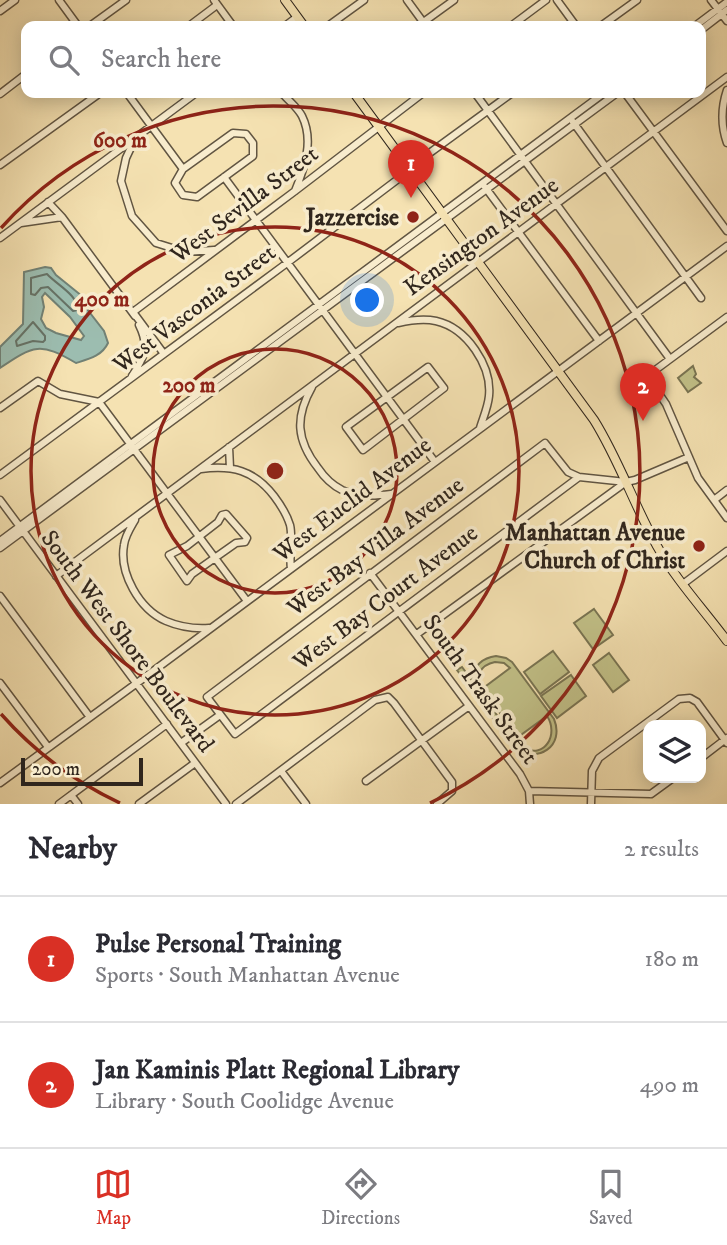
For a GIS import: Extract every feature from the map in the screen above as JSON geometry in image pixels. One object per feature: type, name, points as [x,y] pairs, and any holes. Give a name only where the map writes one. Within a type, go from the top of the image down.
[{"type":"main road","points":[[285,0],[300,21]]},
{"type":"main road","points":[[358,98],[600,429],[658,548],[727,641]]},
{"type":"street","points":[[0,11],[15,0]]},
{"type":"street","points":[[59,0],[74,21]]},
{"type":"street","points":[[97,21],[126,0]]},
{"type":"street","points":[[335,21],[364,0]]},
{"type":"street","points":[[407,0],[420,21]]},
{"type":"street","points":[[428,21],[454,0]]},
{"type":"street","points":[[518,21],[546,0]]},
{"type":"street","points":[[556,0],[572,21]]},
{"type":"street","points":[[608,21],[636,0]]},
{"type":"street","points":[[711,0],[727,21]]},
{"type":"street","points":[[195,21],[216,2],[229,21]]},
{"type":"street","points":[[706,25],[722,11],[727,2]]},
{"type":"street","points":[[704,21],[722,11]]},
{"type":"street","points":[[292,21],[297,17]]},
{"type":"street","points":[[0,94],[21,78]]},
{"type":"street","name":"Kensington Avenue","points":[[706,94],[727,78]]},
{"type":"street","points":[[727,90],[722,115],[723,133],[727,143]]},
{"type":"street","points":[[0,165],[93,98]]},
{"type":"street","points":[[131,98],[183,169]]},
{"type":"street","points":[[0,238],[189,98]]},
{"type":"street","points":[[287,98],[302,115],[309,141],[303,173],[295,191]]},
{"type":"street","name":"West Sevilla Street","points":[[133,312],[417,98]]},
{"type":"street","points":[[479,98],[670,359]]},
{"type":"street","name":"West Vasconia Street","points":[[0,475],[505,98]]},
{"type":"street","points":[[0,548],[21,529],[424,231],[597,98]]},
{"type":"street","points":[[522,157],[574,125],[610,98]]},
{"type":"street","points":[[629,98],[727,231]]},
{"type":"street","name":"Kensington Avenue","points":[[56,576],[700,98]]},
{"type":"street","points":[[569,118],[701,298]]},
{"type":"street","points":[[233,133],[246,134],[253,143],[253,156],[197,197],[183,195],[175,183],[183,169],[233,133]]},
{"type":"street","points":[[134,139],[121,181],[132,216],[156,243],[185,252],[216,250]]},
{"type":"street","points":[[224,177],[435,462]]},
{"type":"street","points":[[484,186],[599,341]]},
{"type":"street","points":[[48,202],[164,354]]},
{"type":"street","points":[[19,224],[62,217]]},
{"type":"street","name":"West Euclid Avenue","points":[[3,780],[727,246]]},
{"type":"street","points":[[419,305],[425,319]]},
{"type":"street","points":[[129,380],[145,358],[144,335],[133,312]]},
{"type":"street","points":[[727,317],[654,371],[652,376],[653,385],[667,404],[698,478],[727,518]]},
{"type":"street","points":[[396,323],[425,319],[439,321],[459,332],[468,341],[484,365],[489,385],[489,398],[479,429]]},
{"type":"street","points":[[428,367],[444,388],[363,450],[346,427],[387,397],[428,367]]},
{"type":"street","points":[[0,408],[38,381],[60,394],[99,402],[247,601]]},
{"type":"street","points":[[313,385],[302,409],[301,436],[311,459],[330,482],[340,489],[374,496],[392,494]]},
{"type":"street","points":[[290,401],[302,409]]},
{"type":"street","name":"West Bay Villa Avenue","points":[[220,715],[207,697],[545,443],[568,472],[579,477]]},
{"type":"street","points":[[229,447],[230,468]]},
{"type":"street","points":[[579,477],[626,482],[690,457]]},
{"type":"street","points":[[199,469],[230,468],[248,473],[259,480],[278,502],[290,526],[291,569]]},
{"type":"street","name":"West Bay Court Avenue","points":[[220,715],[235,734],[579,477]]},
{"type":"street","points":[[417,634],[626,482]]},
{"type":"street","points":[[714,500],[727,491]]},
{"type":"street","name":"South West Shore Boulevard","points":[[0,500],[226,804]]},
{"type":"street","points":[[226,514],[247,538],[245,542],[236,543],[215,558],[192,574],[187,581],[169,555],[182,550],[226,514]]},
{"type":"street","points":[[138,515],[124,543],[123,558],[130,583],[156,616],[193,629],[210,628]]},
{"type":"street","points":[[0,541],[21,529]]},
{"type":"street","points":[[116,532],[124,543]]},
{"type":"street","points":[[683,584],[727,551]]},
{"type":"street","name":"South Trask Street","points":[[370,573],[520,774],[529,791],[651,794]]},
{"type":"street","points":[[0,596],[89,716]]},
{"type":"street","points":[[0,683],[48,747]]},
{"type":"street","points":[[236,804],[375,700],[388,697],[452,782],[452,791],[437,804]]},
{"type":"street","points":[[591,804],[592,771],[599,758],[679,699],[690,698],[697,702],[726,740],[706,754]]},
{"type":"street","points":[[366,781],[469,706]]},
{"type":"street","points":[[181,743],[220,715]]},
{"type":"street","points":[[59,804],[167,724]]},
{"type":"street","points":[[139,804],[195,763]]},
{"type":"street","points":[[0,771],[3,780]]},
{"type":"street","points":[[281,771],[306,804]]},
{"type":"street","points":[[651,804],[651,794],[666,783]]},
{"type":"street","points":[[529,791],[530,804]]},
{"type":"street","points":[[71,795],[78,804]]},
{"type":"shaded area","points":[[693,366],[696,374],[694,377],[701,383],[688,392],[678,378]]},
{"type":"shaded area","points":[[594,609],[613,635],[593,649],[574,623]]},
{"type":"shaded area","points":[[553,651],[569,672],[540,694],[524,672]]},
{"type":"shaded area","points":[[609,653],[629,680],[613,692],[593,665]]},
{"type":"shaded area","points":[[496,656],[512,662],[554,719],[556,737],[547,750],[532,754],[515,748],[457,670],[462,667],[471,679],[480,663]],"holes":[[[495,662],[504,663],[510,668],[482,689],[518,737],[547,716],[551,737],[548,743],[538,750],[532,751],[520,744],[480,691],[478,676],[482,669]]]},
{"type":"shaded area","points":[[571,675],[586,696],[557,718],[541,696]]},
{"type":"water","points":[[51,268],[82,296],[87,309],[104,331],[108,343],[102,351],[76,363],[54,352],[37,349],[0,368],[0,347],[23,324],[24,272]],"holes":[[[45,293],[70,317],[84,336],[81,340],[46,328],[41,319],[44,307],[42,297]]]},
{"type":"place","name":"Pulse Personal Training","points":[[411,198]]},
{"type":"place","name":"Jazzercise","points":[[413,217]]},
{"type":"place","name":"Jan Kaminis Platt Regional Library","points":[[643,421]]},
{"type":"place","name":"Manhattan Avenue Church of Christ","points":[[699,546]]}]
